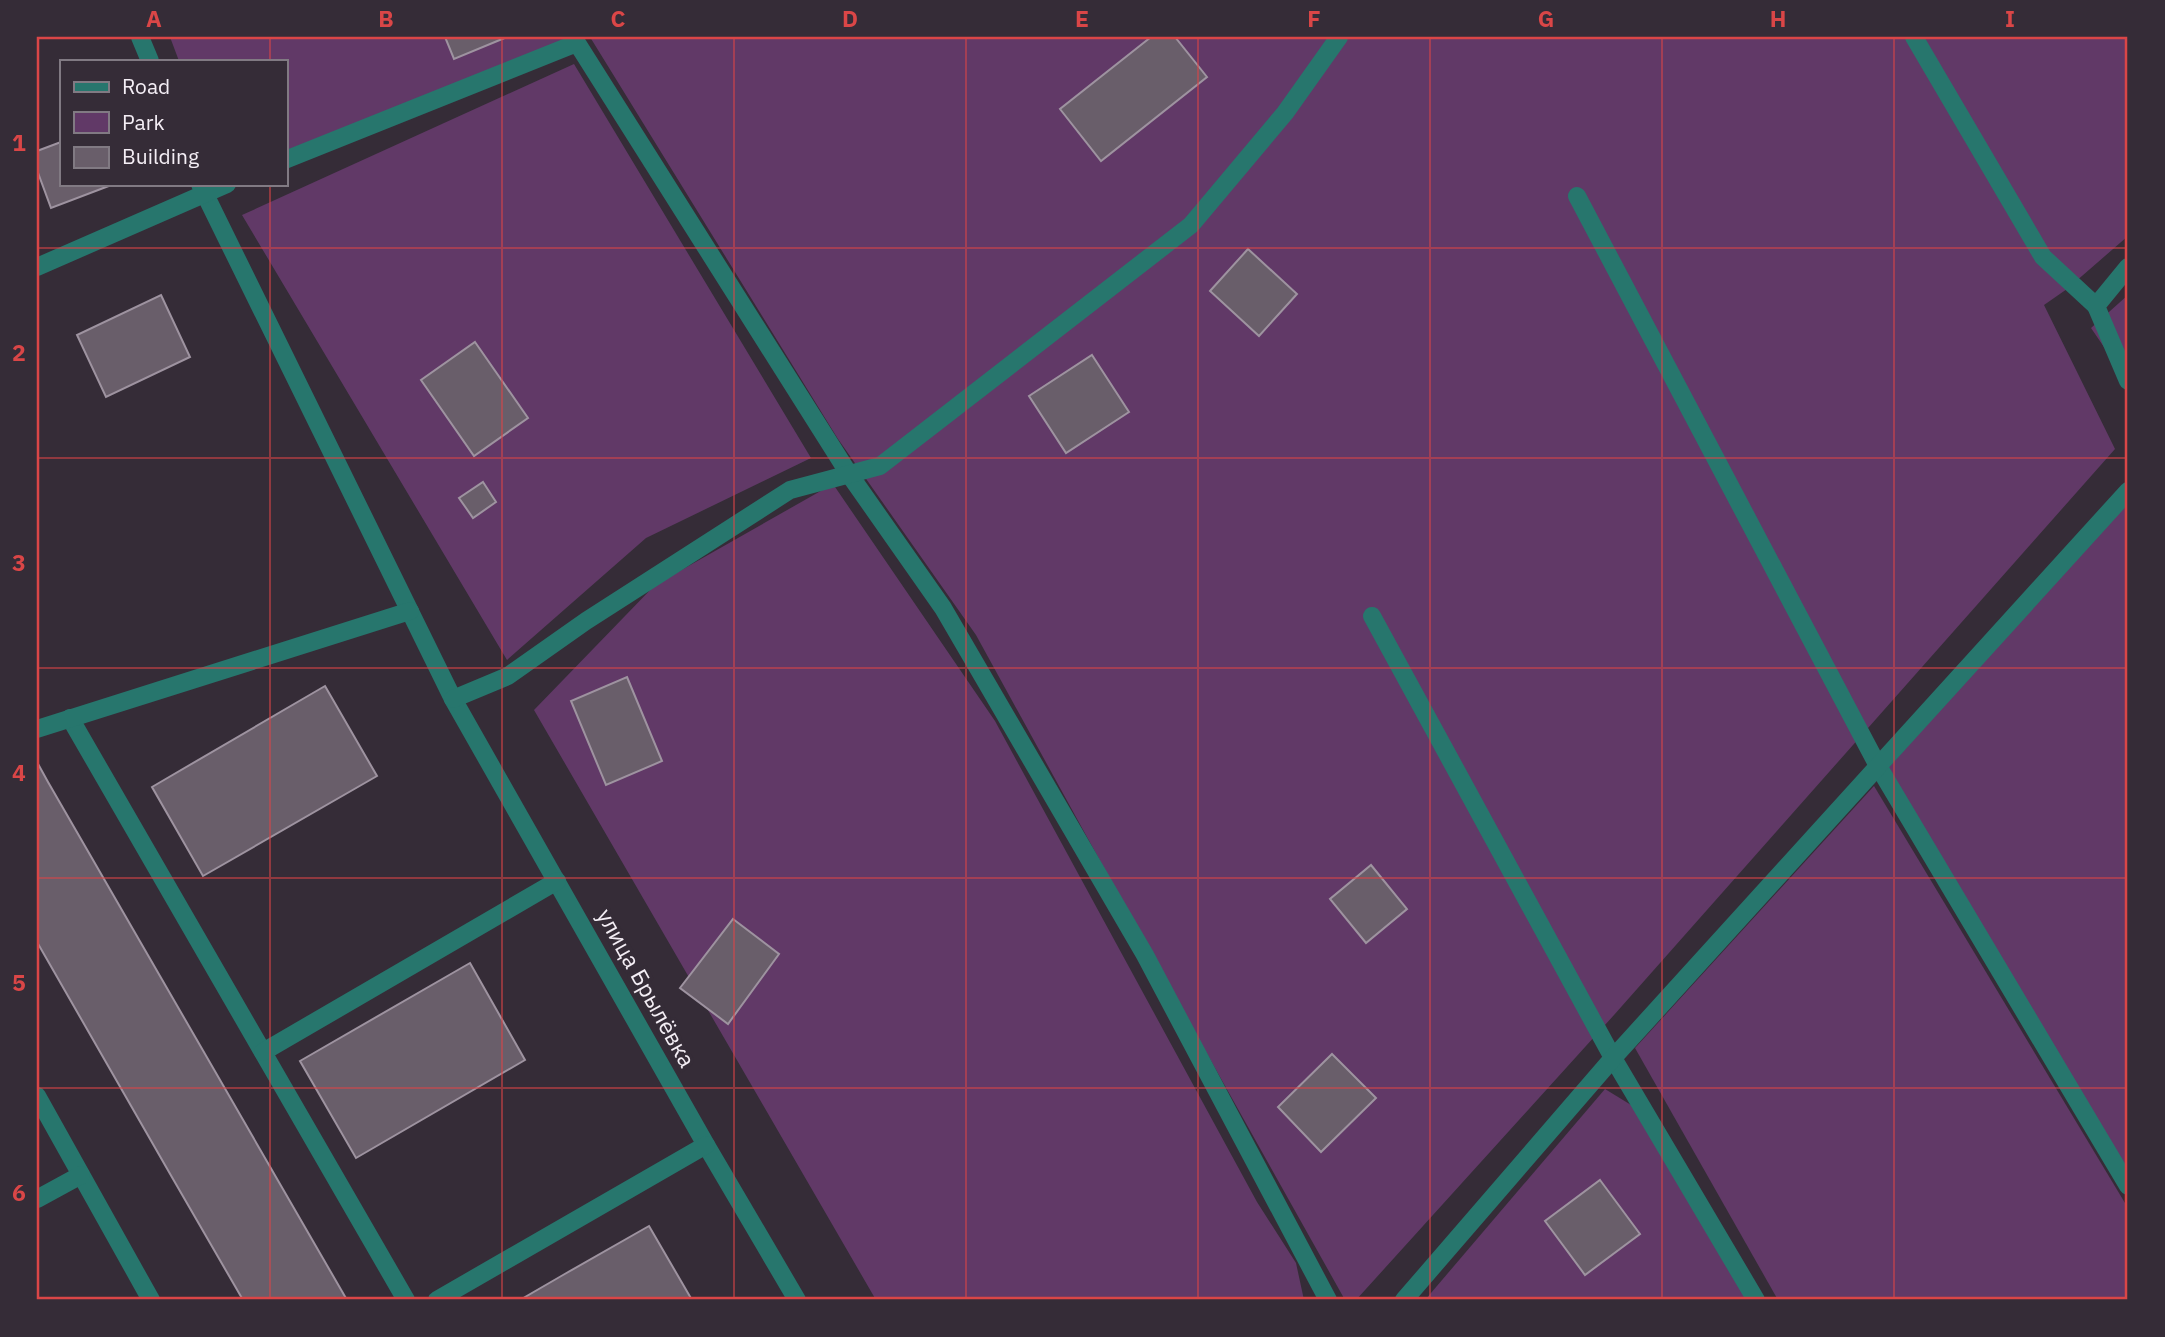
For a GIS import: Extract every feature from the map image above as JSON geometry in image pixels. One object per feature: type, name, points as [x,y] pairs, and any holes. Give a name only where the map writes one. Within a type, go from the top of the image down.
[{"type":"street","points":[[140,37],[150,60]]},
{"type":"street","points":[[453,699],[508,676],[586,621],[790,490],[880,466],[1191,225],[1285,113],[1339,37]]},
{"type":"street","points":[[1914,37],[2043,257],[2096,306],[2128,381]]},
{"type":"street","points":[[287,159],[586,40],[849,474],[943,608],[1145,955],[1328,1300]]},
{"type":"street","points":[[37,267],[202,188]]},
{"type":"street","name":"улица Брылёвка","points":[[202,188],[453,699],[797,1300]]},
{"type":"street","points":[[1577,196],[1878,766],[2128,1186]]},
{"type":"street","points":[[2096,306],[2128,267]]},
{"type":"street","points":[[1404,1300],[1613,1058],[2128,491]]},
{"type":"street","points":[[37,729],[410,611]]},
{"type":"street","points":[[1372,616],[1613,1058],[1756,1300]]},
{"type":"street","points":[[70,718],[406,1300]]},
{"type":"street","points":[[263,1052],[557,881]]},
{"type":"street","points":[[37,1096],[151,1300]]},
{"type":"street","points":[[437,1300],[706,1145]]},
{"type":"street","points":[[37,1199],[81,1175]]},
{"type":"green space","points":[[170,37],[578,37],[287,150],[287,60],[179,60]]},
{"type":"green space","points":[[590,37],[2128,37],[2128,236],[2067,289],[2044,305],[2115,449],[1614,1015],[1356,1300],[1345,1300],[976,635],[838,439]]},
{"type":"green space","points":[[574,64],[811,458],[646,538],[507,660],[242,215]]},
{"type":"green space","points":[[2128,295],[2128,387],[2091,328]]},
{"type":"green space","points":[[833,484],[995,721],[1257,1202],[1296,1263],[1304,1300],[876,1300],[534,710],[655,585]]},
{"type":"green space","points":[[2128,499],[2128,1180],[1888,768]]},
{"type":"green space","points":[[1874,786],[2128,1208],[2128,1300],[1778,1300],[1635,1048]]},
{"type":"green space","points":[[1605,1089],[1649,1116],[1751,1300],[1425,1300]]},
{"type":"building","points":[[445,37],[507,37],[454,59]]},
{"type":"building","points":[[1151,37],[1175,37],[1207,77],[1101,161],[1060,109]]},
{"type":"building","points":[[60,142],[60,186],[109,186],[51,208],[37,170],[37,151]]},
{"type":"building","points":[[1248,249],[1297,294],[1259,336],[1210,291]]},
{"type":"building","points":[[161,295],[190,357],[106,397],[77,335]]},
{"type":"building","points":[[475,342],[528,418],[474,456],[421,380]]},
{"type":"building","points":[[1092,355],[1129,412],[1066,453],[1029,396]]},
{"type":"building","points":[[483,482],[496,502],[473,518],[459,498]]},
{"type":"building","points":[[627,677],[662,761],[606,785],[571,701]]},
{"type":"building","points":[[325,686],[377,776],[203,876],[152,787]]},
{"type":"building","points":[[37,762],[347,1300],[243,1300],[173,1179],[37,942]]},
{"type":"building","points":[[1371,865],[1407,909],[1366,943],[1330,899]]},
{"type":"building","points":[[733,919],[779,954],[728,1024],[680,988]]},
{"type":"building","points":[[470,963],[525,1060],[356,1158],[300,1061]]},
{"type":"building","points":[[1332,1054],[1376,1098],[1321,1152],[1278,1107]]},
{"type":"building","points":[[1600,1180],[1640,1234],[1585,1275],[1545,1221]]},
{"type":"building","points":[[649,1226],[692,1300],[520,1300],[563,1275]]}]
